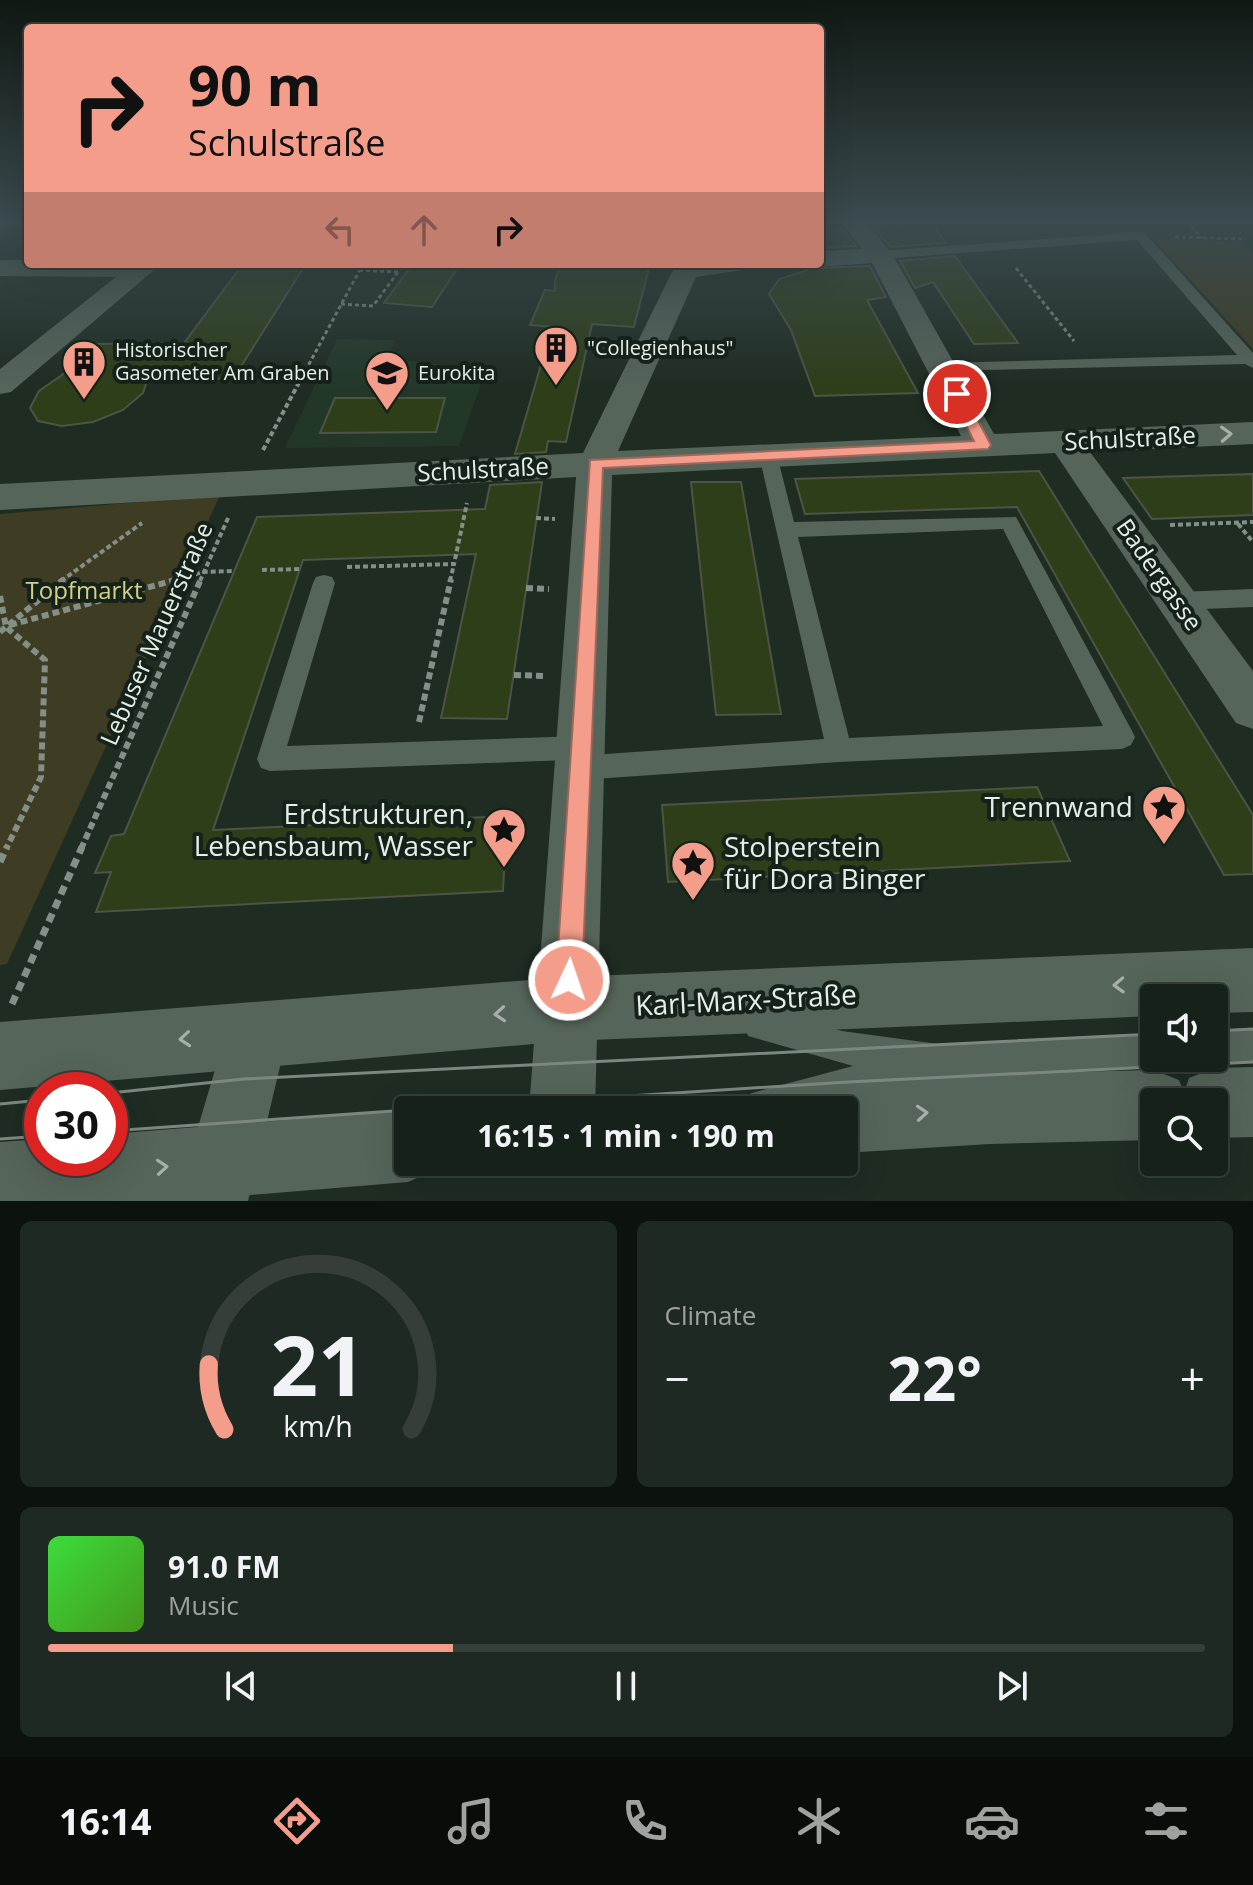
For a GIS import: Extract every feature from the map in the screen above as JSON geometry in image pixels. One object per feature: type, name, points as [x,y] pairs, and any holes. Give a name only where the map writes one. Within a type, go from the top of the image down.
[{"type":"street","points":[[0,385],[132,277]]},
{"type":"street","points":[[563,1096],[568,1009],[570,755],[595,464],[683,277]]},
{"type":"street","points":[[892,277],[983,445]]},
{"type":"street","name":"Schulstraße","points":[[0,497],[768,455],[1253,433]]},
{"type":"street","name":"Badergasse","points":[[1064,441],[1253,708]]},
{"type":"street","name":"Karl-Marx-Straße","points":[[3,1035],[257,1033],[568,1009],[1253,980]]},
{"type":"street","points":[[217,1182],[257,1033]]},
{"type":"street","points":[[1228,1103],[1253,1102]]},
{"type":"street","points":[[858,1117],[990,1109],[1140,1105]]},
{"type":"street","points":[[0,1179],[217,1182],[394,1149]]},
{"type":"lane","points":[[1176,277],[1251,361]]},
{"type":"lane","points":[[944,368],[1251,361]]},
{"type":"lane","points":[[768,455],[839,750]]},
{"type":"lane","points":[[322,573],[270,759],[411,754],[570,755],[839,750],[1122,737],[1009,522],[785,530]]},
{"type":"lane","points":[[1178,601],[1253,598]]},
{"type":"lane","points":[[689,1003],[842,1048],[938,1061],[1140,1051]]},
{"type":"lane","points":[[1228,1046],[1253,1045]]},
{"type":"lane","points":[[805,1096],[938,1061]]},
{"type":"path","name":"Lebuser Mauerstraße","points":[[3,1035],[203,572],[246,482],[356,277]]},
{"type":"path","points":[[341,304],[373,306],[394,277]]},
{"type":"path","points":[[1023,277],[1092,364]]},
{"type":"path","points":[[411,754],[469,494]]},
{"type":"path","points":[[3,629],[63,579],[148,519]]},
{"type":"path","points":[[1181,525],[1253,522]]},
{"type":"path","points":[[1237,523],[1253,542]]},
{"type":"path","points":[[262,570],[322,573],[454,564]]},
{"type":"path","points":[[3,629],[203,572],[233,571]]},
{"type":"path","points":[[0,596],[3,629],[45,660],[41,777],[0,862]]},
{"type":"path","points":[[514,675],[558,676],[570,755]]},
{"type":"shaded area","name":"Eurokita","points":[[337,339],[395,340],[388,358],[475,369],[483,378],[459,446],[285,448]]},
{"type":"green space","points":[[1188,277],[1253,277],[1253,349]]},
{"type":"green space","name":"Topfmarkt","points":[[220,495],[7,964],[0,965],[0,514]]},
{"type":"building","points":[[233,277],[298,277],[233,379],[148,378],[143,393],[123,410],[93,422],[62,426],[38,421],[30,408],[39,391],[62,375],[90,344],[184,343]]},
{"type":"building","points":[[403,277],[452,277],[432,307],[384,303]]},
{"type":"building","points":[[556,277],[647,277],[634,327],[592,324],[566,442],[548,441],[546,452],[515,454],[552,327],[530,325],[545,290],[555,291]]},
{"type":"building","points":[[876,277],[886,297],[867,300],[918,393],[815,396],[791,330],[769,294],[779,279]]},
{"type":"building","points":[[909,277],[970,277],[1018,343],[974,344],[933,282],[915,288]]},
{"type":"building","points":[[335,398],[445,398],[436,432],[320,433]]},
{"type":"building","points":[[1039,471],[1253,815],[1253,874],[1224,875],[1017,507],[805,514],[795,479]]},
{"type":"building","points":[[1253,474],[1253,515],[1152,519],[1123,478]]},
{"type":"building","points":[[542,482],[507,719],[441,718],[476,554],[303,560],[213,830],[507,816],[503,891],[96,912],[111,872],[95,873],[111,836],[124,834],[257,517],[485,509],[490,485]]},
{"type":"building","points":[[691,482],[741,482],[781,714],[716,715]]},
{"type":"building","points":[[1037,787],[1070,861],[668,882],[662,805]]},
{"type":"tram line","points":[[1228,1030],[1253,1029]]},
{"type":"tram line","points":[[128,1091],[244,1079],[1140,1035]]},
{"type":"tram line","points":[[128,1130],[848,1082],[1253,1062]]},
{"type":"tram line","points":[[0,1104],[24,1102]]},
{"type":"tram line","points":[[0,1139],[24,1137]]},
{"type":"place","name":"\"Collegienhaus\"","points":[[556,387]]},
{"type":"place","name":"Historischer Gasometer Am Graben","points":[[84,401]]},
{"type":"place","name":"Eurokita","points":[[387,412]]},
{"type":"place","name":"Trennwand","points":[[1164,846]]},
{"type":"place","name":"Erdstrukturen, Lebensbaum, Wasser","points":[[504,869]]},
{"type":"place","name":"Stolperstein für Dora Binger","points":[[693,902]]},
{"type":"route","points":[[569,980],[595,464],[983,445],[957,394]]}]
